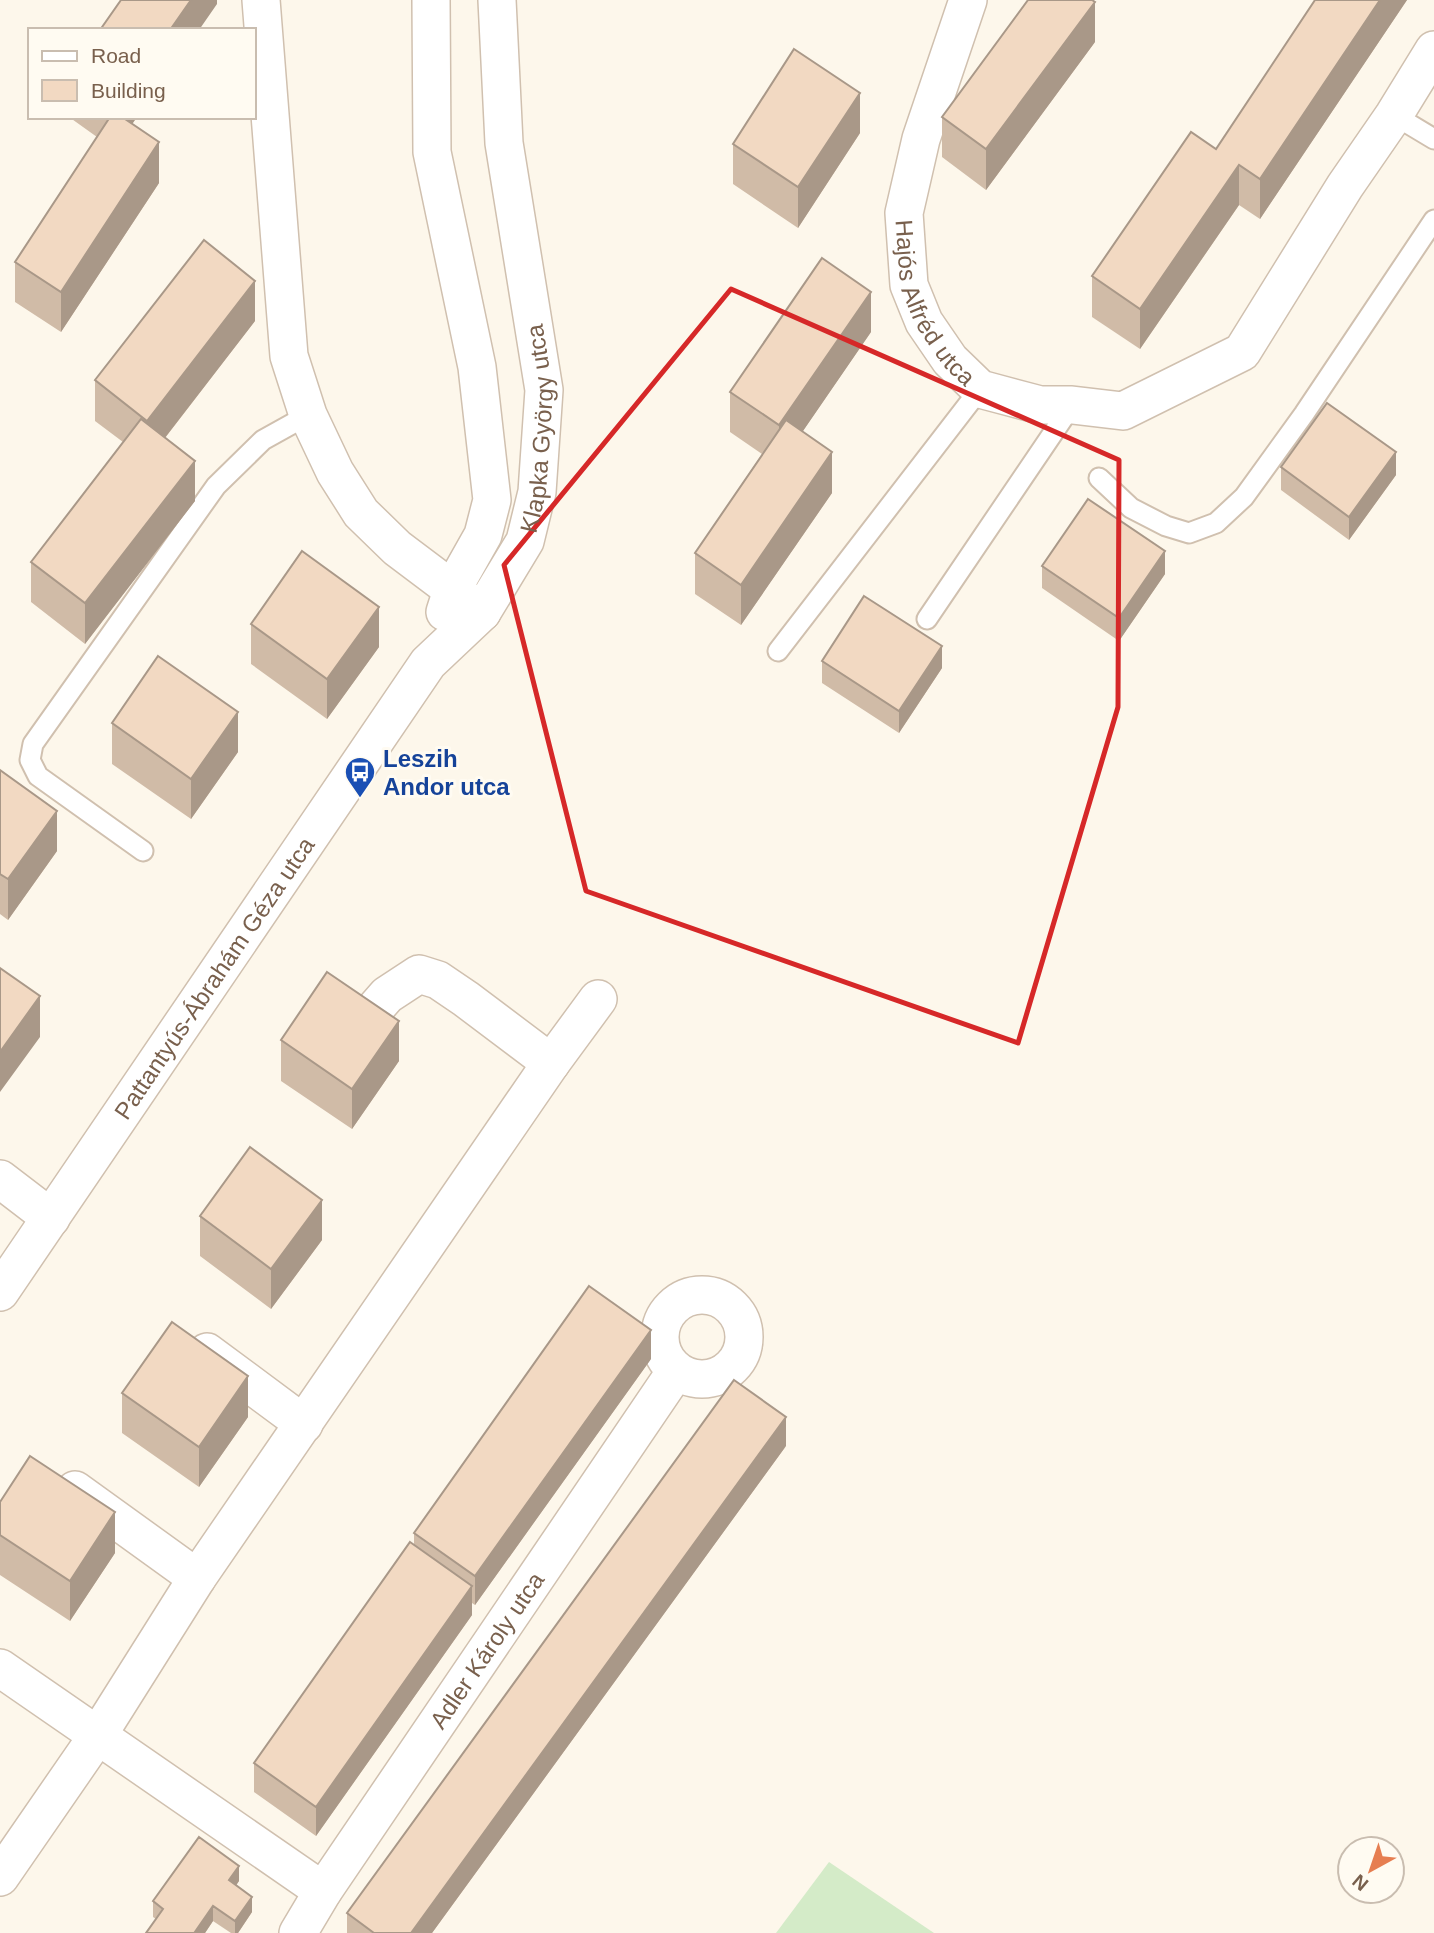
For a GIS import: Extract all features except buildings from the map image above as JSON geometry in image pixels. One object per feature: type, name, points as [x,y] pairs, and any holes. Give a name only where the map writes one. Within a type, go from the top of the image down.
[{"type":"street","points":[[261,0],[289,356],[308,415],[335,472],[361,513],[397,548],[482,612]]},
{"type":"street","name":"Klapka György utca","points":[[428,663],[452,590],[482,536],[492,500],[477,367],[432,152],[431,0]]},
{"type":"street","name":"Klapka György utca","points":[[428,663],[482,612],[525,541],[537,492],[544,390],[504,143],[497,0]]},
{"type":"street","name":"Hajós Alfréd utca","points":[[968,0],[920,139],[905,213],[909,285],[924,322],[950,360],[980,389],[1040,405],[1072,405],[1123,411],[1242,352],[1345,186],[1394,115],[1434,50]]},
{"type":"street","name":"Pattantyús-Ábrahám Géza utca","points":[[0,1292],[428,663]]},
{"type":"street","points":[[366,1019],[387,995],[419,974],[438,980],[551,1063]]},
{"type":"street","points":[[0,1877],[98,1735],[197,1578],[551,1063],[598,999]]},
{"type":"street","points":[[0,1179],[51,1218]]},
{"type":"street","points":[[175,1329],[304,1424]]},
{"type":"street","name":"Adler Károly utca","points":[[298,1933],[323,1891],[677,1371]]},
{"type":"street","points":[[48,1471],[197,1578]]},
{"type":"street","points":[[0,1668],[323,1891]]},
{"type":"lane","points":[[1394,115],[1434,139]]},
{"type":"lane","points":[[1099,478],[1131,508],[1166,526],[1189,533],[1216,523],[1244,497],[1304,414],[1434,220]]},
{"type":"lane","points":[[778,651],[980,389]]},
{"type":"lane","points":[[927,619],[1072,405]]},
{"type":"lane","points":[[143,851],[38,776],[30,760],[33,744],[216,486],[263,440],[308,415]]},
{"type":"highlighted area","points":[[731,289],[1119,460],[1118,707],[1018,1043],[586,891],[504,565]]},
{"type":"green space","points":[[829,1862],[934,1933],[776,1933]]},
{"type":"place","name":"Leszih Andor utca","points":[[360,799]]}]
